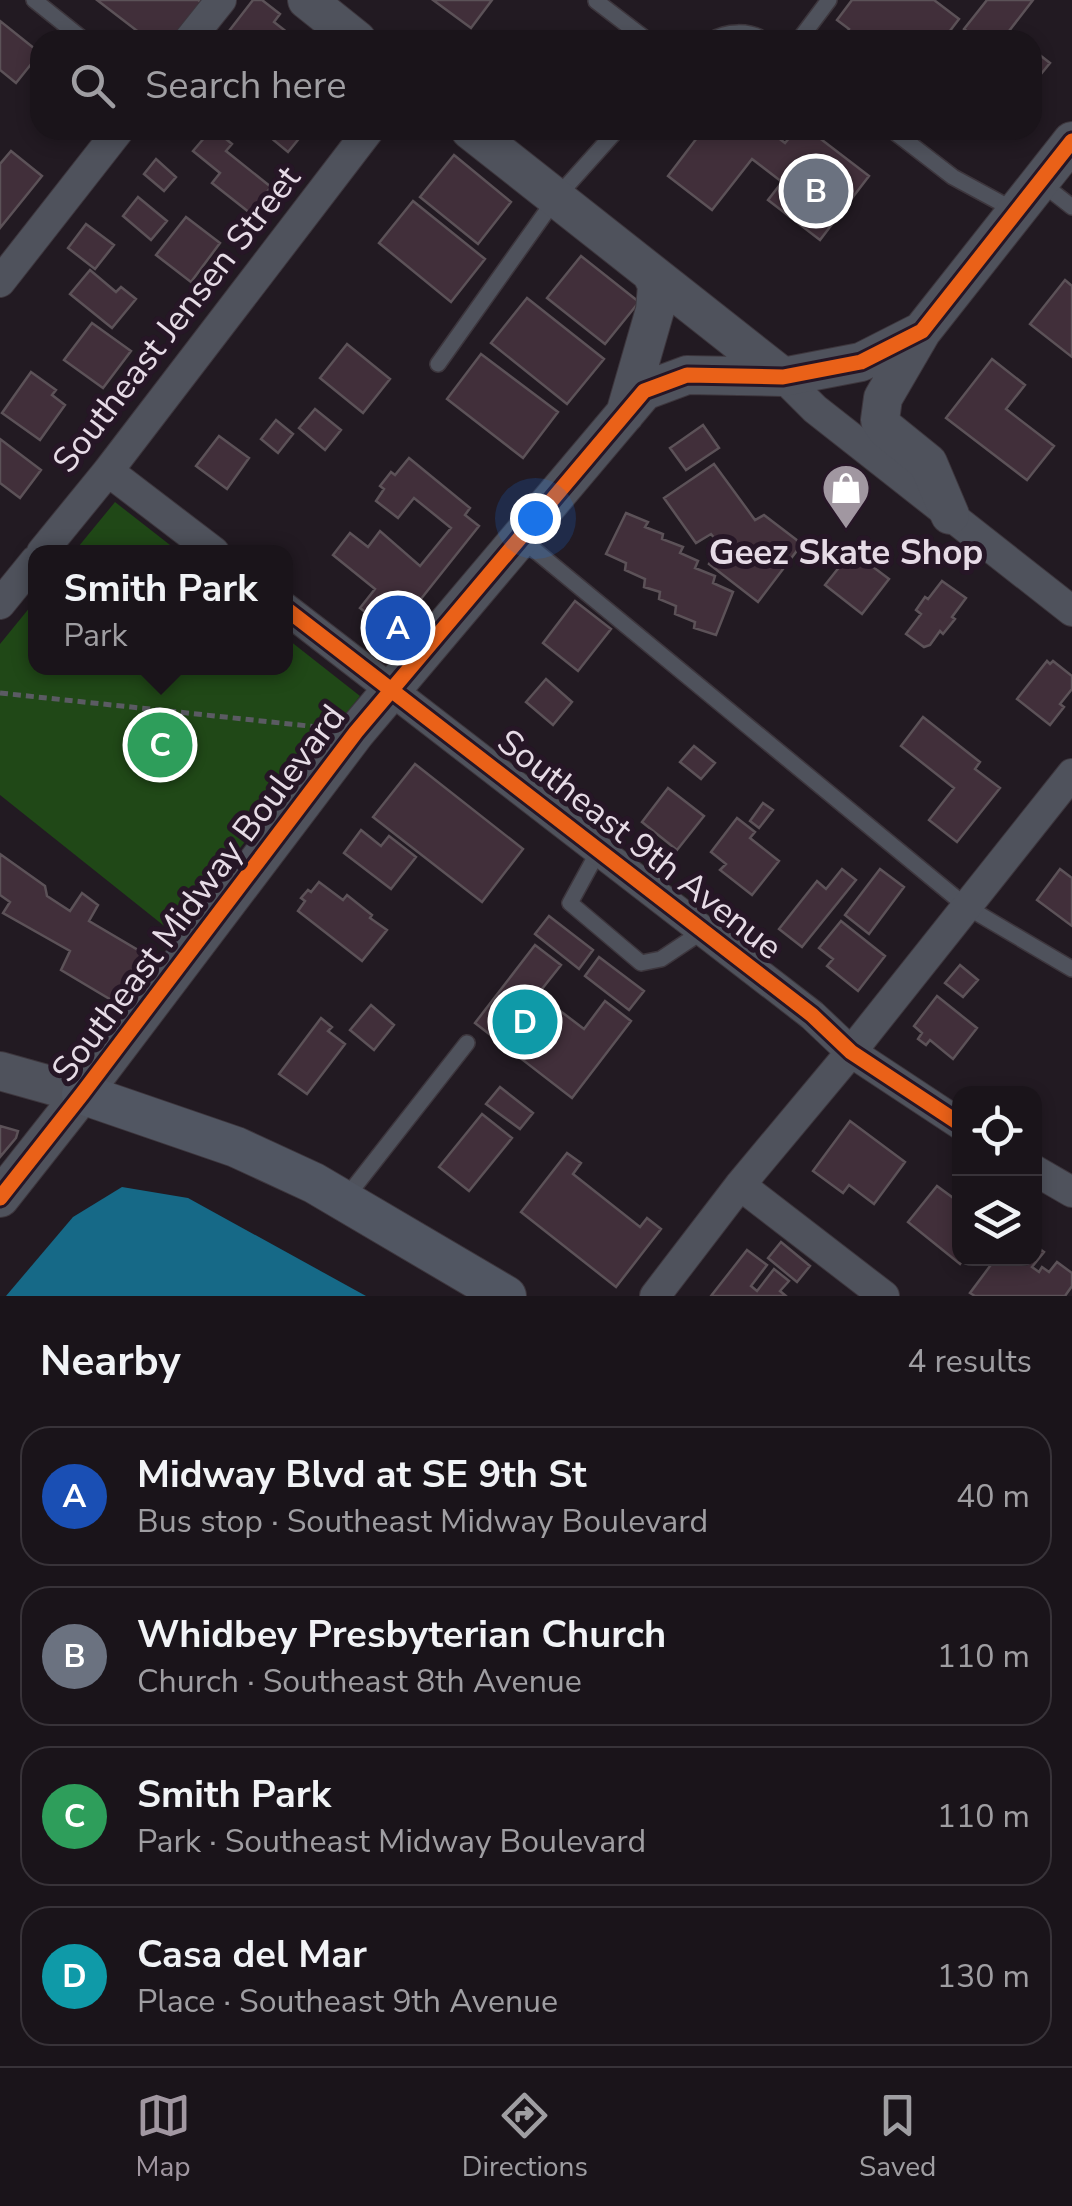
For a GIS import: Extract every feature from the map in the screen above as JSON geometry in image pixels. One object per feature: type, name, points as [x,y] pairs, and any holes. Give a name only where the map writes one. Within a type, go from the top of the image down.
[{"type":"main road","points":[[82,1094],[236,1147],[314,1183],[506,1296]]},
{"type":"street","points":[[197,30],[220,0]]},
{"type":"street","points":[[308,0],[345,30]]},
{"type":"street","points":[[0,282],[111,140]]},
{"type":"street","name":"Southeast Jensen Street","points":[[48,545],[360,140]]},
{"type":"street","points":[[483,140],[1072,612]]},
{"type":"street","name":"Southeast Midway Boulevard","points":[[0,1198],[356,732],[644,391],[686,375],[784,378],[861,362],[922,331],[1072,141]]},
{"type":"street","points":[[625,414],[655,310],[657,284],[651,273]]},
{"type":"street","points":[[922,331],[883,398],[880,420],[928,463],[950,515]]},
{"type":"street","points":[[108,470],[205,545]]},
{"type":"street","points":[[0,604],[28,570]]},
{"type":"street","name":"Southeast 9th Avenue","points":[[293,614],[812,1015],[851,1052],[952,1119]]},
{"type":"street","points":[[655,1296],[1072,774]]},
{"type":"street","points":[[0,1071],[82,1094]]},
{"type":"street","points":[[1042,1175],[1072,1192]]},
{"type":"street","points":[[740,1185],[884,1296]]},
{"type":"lane","points":[[34,0],[72,30]]},
{"type":"lane","points":[[806,30],[828,0]]},
{"type":"lane","points":[[596,1],[634,30]]},
{"type":"lane","points":[[438,364],[556,198],[608,140]]},
{"type":"lane","points":[[905,140],[953,177],[1072,207]]},
{"type":"lane","points":[[520,538],[966,907],[1072,970]]},
{"type":"lane","points":[[599,850],[570,904],[641,963],[662,959],[703,930]]},
{"type":"lane","points":[[344,1200],[467,1043]]},
{"type":"path","points":[[0,693],[356,732]]},
{"type":"green space","points":[[115,502],[170,545],[80,545]]},
{"type":"green space","points":[[28,610],[28,675],[293,675],[293,643],[360,696],[173,933],[0,795],[0,644]]},
{"type":"water","points":[[122,1187],[188,1198],[366,1296],[6,1296],[73,1217]]},
{"type":"building","points":[[97,0],[201,2],[180,30],[136,30]]},
{"type":"building","points":[[253,0],[262,0],[280,14],[274,22],[284,30],[230,30]]},
{"type":"building","points":[[433,0],[492,0],[471,28]]},
{"type":"building","points":[[852,0],[934,0],[959,19],[951,30],[848,30],[837,20]]},
{"type":"building","points":[[987,0],[1033,0],[1010,30],[964,29]]},
{"type":"building","points":[[0,21],[30,45],[30,66],[16,83],[0,70]]},
{"type":"building","points":[[1042,57],[1050,63],[1042,73]]},
{"type":"building","points":[[202,140],[227,140],[232,144],[226,151],[271,187],[250,213],[212,183],[220,173],[193,151]]},
{"type":"building","points":[[273,140],[298,140],[288,152]]},
{"type":"building","points":[[695,140],[822,140],[869,176],[820,240],[768,200],[782,182],[752,159],[712,210],[668,176]]},
{"type":"building","points":[[11,151],[42,176],[0,228],[0,164]]},
{"type":"building","points":[[454,155],[511,202],[478,244],[420,197]]},
{"type":"building","points":[[156,159],[176,177],[164,191],[144,174]]},
{"type":"building","points":[[138,197],[167,221],[151,240],[123,216]]},
{"type":"building","points":[[413,201],[485,259],[451,302],[379,243]]},
{"type":"building","points":[[186,217],[220,243],[191,282],[156,255]]},
{"type":"building","points":[[86,224],[114,245],[95,269],[68,248]]},
{"type":"building","points":[[581,256],[639,302],[605,344],[547,298]]},
{"type":"building","points":[[90,270],[116,292],[121,287],[136,299],[112,328],[70,294]]},
{"type":"building","points":[[1065,280],[1072,286],[1072,357],[1030,324]]},
{"type":"building","points":[[527,298],[604,359],[567,404],[491,343]]},
{"type":"building","points":[[92,323],[131,351],[103,388],[64,360]]},
{"type":"building","points":[[347,344],[390,379],[363,413],[320,378]]},
{"type":"building","points":[[481,354],[558,412],[523,458],[447,399]]},
{"type":"building","points":[[992,359],[1025,385],[1006,409],[1054,446],[1027,480],[946,418]]},
{"type":"building","points":[[31,372],[56,390],[52,395],[65,405],[40,440],[2,413]]},
{"type":"building","points":[[315,409],[341,430],[325,450],[299,428]]},
{"type":"building","points":[[276,420],[293,434],[278,453],[261,439]]},
{"type":"building","points":[[703,425],[719,448],[686,470],[670,448]]},
{"type":"building","points":[[219,436],[249,458],[227,489],[196,466]]},
{"type":"building","points":[[0,439],[41,470],[20,498],[0,483]]},
{"type":"building","points":[[409,458],[470,508],[465,515],[479,526],[393,634],[360,608],[375,589],[333,555],[350,533],[368,547],[380,531],[420,566],[451,528],[414,498],[398,518],[376,501],[384,489],[380,486]]},
{"type":"building","points":[[714,464],[755,520],[764,515],[802,544],[758,602],[709,564],[721,546],[711,534],[696,543],[664,498]]},
{"type":"building","points":[[626,513],[648,522],[645,527],[663,534],[662,539],[683,547],[680,553],[698,561],[695,568],[715,576],[713,583],[733,592],[716,635],[694,628],[695,622],[675,614],[676,606],[659,599],[660,592],[644,587],[645,579],[625,570],[626,563],[606,554]]},
{"type":"building","points":[[852,551],[889,579],[862,614],[825,585]]},
{"type":"building","points":[[942,581],[966,598],[943,634],[940,631],[924,647],[906,634],[921,614],[916,610]]},
{"type":"building","points":[[575,601],[611,629],[578,671],[543,643]]},
{"type":"building","points":[[1047,661],[1053,661],[1072,676],[1072,689],[1060,704],[1064,707],[1050,725],[1017,699]]},
{"type":"building","points":[[546,679],[572,702],[553,725],[526,702]]},
{"type":"building","points":[[923,717],[980,762],[975,769],[1000,788],[957,842],[929,820],[954,788],[901,746]]},
{"type":"building","points":[[694,746],[715,763],[701,779],[680,762]]},
{"type":"building","points":[[415,764],[523,849],[482,902],[373,817]]},
{"type":"building","points":[[668,788],[704,816],[677,850],[642,822]]},
{"type":"building","points":[[763,803],[773,810],[759,828],[750,821]]},
{"type":"building","points":[[737,818],[755,832],[750,838],[779,861],[752,895],[720,870],[726,864],[711,852]]},
{"type":"building","points":[[361,830],[381,846],[389,836],[416,857],[391,889],[344,853]]},
{"type":"building","points":[[0,854],[45,886],[47,896],[70,911],[82,893],[98,905],[89,921],[143,953],[113,1001],[61,970],[70,951],[3,913],[10,902],[0,895]]},
{"type":"building","points":[[842,869],[856,880],[802,947],[779,929],[817,881],[826,889]]},
{"type":"building","points":[[880,869],[904,887],[869,934],[845,915]]},
{"type":"building","points":[[1060,869],[1072,878],[1072,926],[1037,900]]},
{"type":"building","points":[[319,882],[343,900],[347,895],[387,930],[362,961],[298,911],[305,901],[301,898]]},
{"type":"building","points":[[549,916],[593,950],[579,969],[535,934]]},
{"type":"building","points":[[841,921],[885,956],[858,991],[827,966],[833,959],[819,948]]},
{"type":"building","points":[[535,945],[561,965],[538,994],[584,1029],[605,1001],[631,1021],[572,1098],[475,1023]]},
{"type":"building","points":[[599,957],[644,991],[629,1010],[585,976]]},
{"type":"building","points":[[960,965],[978,980],[963,997],[945,983]]},
{"type":"building","points":[[937,996],[977,1028],[953,1059],[930,1040],[926,1045],[918,1039],[922,1033],[914,1026]]},
{"type":"building","points":[[371,1005],[394,1025],[374,1050],[350,1030]]},
{"type":"building","points":[[321,1018],[332,1027],[328,1031],[345,1044],[307,1094],[279,1074]]},
{"type":"building","points":[[500,1087],[533,1113],[520,1129],[486,1104]]},
{"type":"building","points":[[482,1114],[512,1138],[469,1191],[439,1167]]},
{"type":"building","points":[[850,1121],[905,1162],[874,1204],[849,1185],[843,1193],[813,1171]]},
{"type":"building","points":[[0,1126],[18,1131],[0,1157]]},
{"type":"building","points":[[567,1153],[581,1163],[573,1174],[640,1227],[647,1218],[661,1229],[616,1287],[521,1212]]},
{"type":"building","points":[[937,1186],[952,1197],[952,1258],[908,1222]]},
{"type":"building","points":[[781,1242],[810,1266],[797,1282],[768,1258]]},
{"type":"building","points":[[747,1250],[767,1265],[751,1286],[757,1291],[774,1269],[789,1281],[780,1291],[786,1296],[711,1296]]},
{"type":"building","points":[[1057,1262],[1072,1273],[1072,1286],[1065,1296],[970,1293],[990,1266],[1033,1266],[1039,1272],[1042,1267],[1049,1272]]},
{"type":"cycle path","points":[[0,1198],[356,732],[644,391],[687,375],[783,377],[861,362],[922,331],[1072,141]]},
{"type":"cycle path","points":[[293,614],[812,1015],[851,1052],[952,1119]]},
{"type":"place","name":"Whidbey Presbyterian Church","points":[[816,191]]},
{"type":"place","name":"Geez Skate Shop","points":[[846,530]]},
{"type":"place","name":"Midway Blvd at SE 9th St","points":[[398,628]]},
{"type":"place","name":"Smith Park","points":[[160,745]]},
{"type":"place","name":"Casa del Mar","points":[[525,1022]]}]
